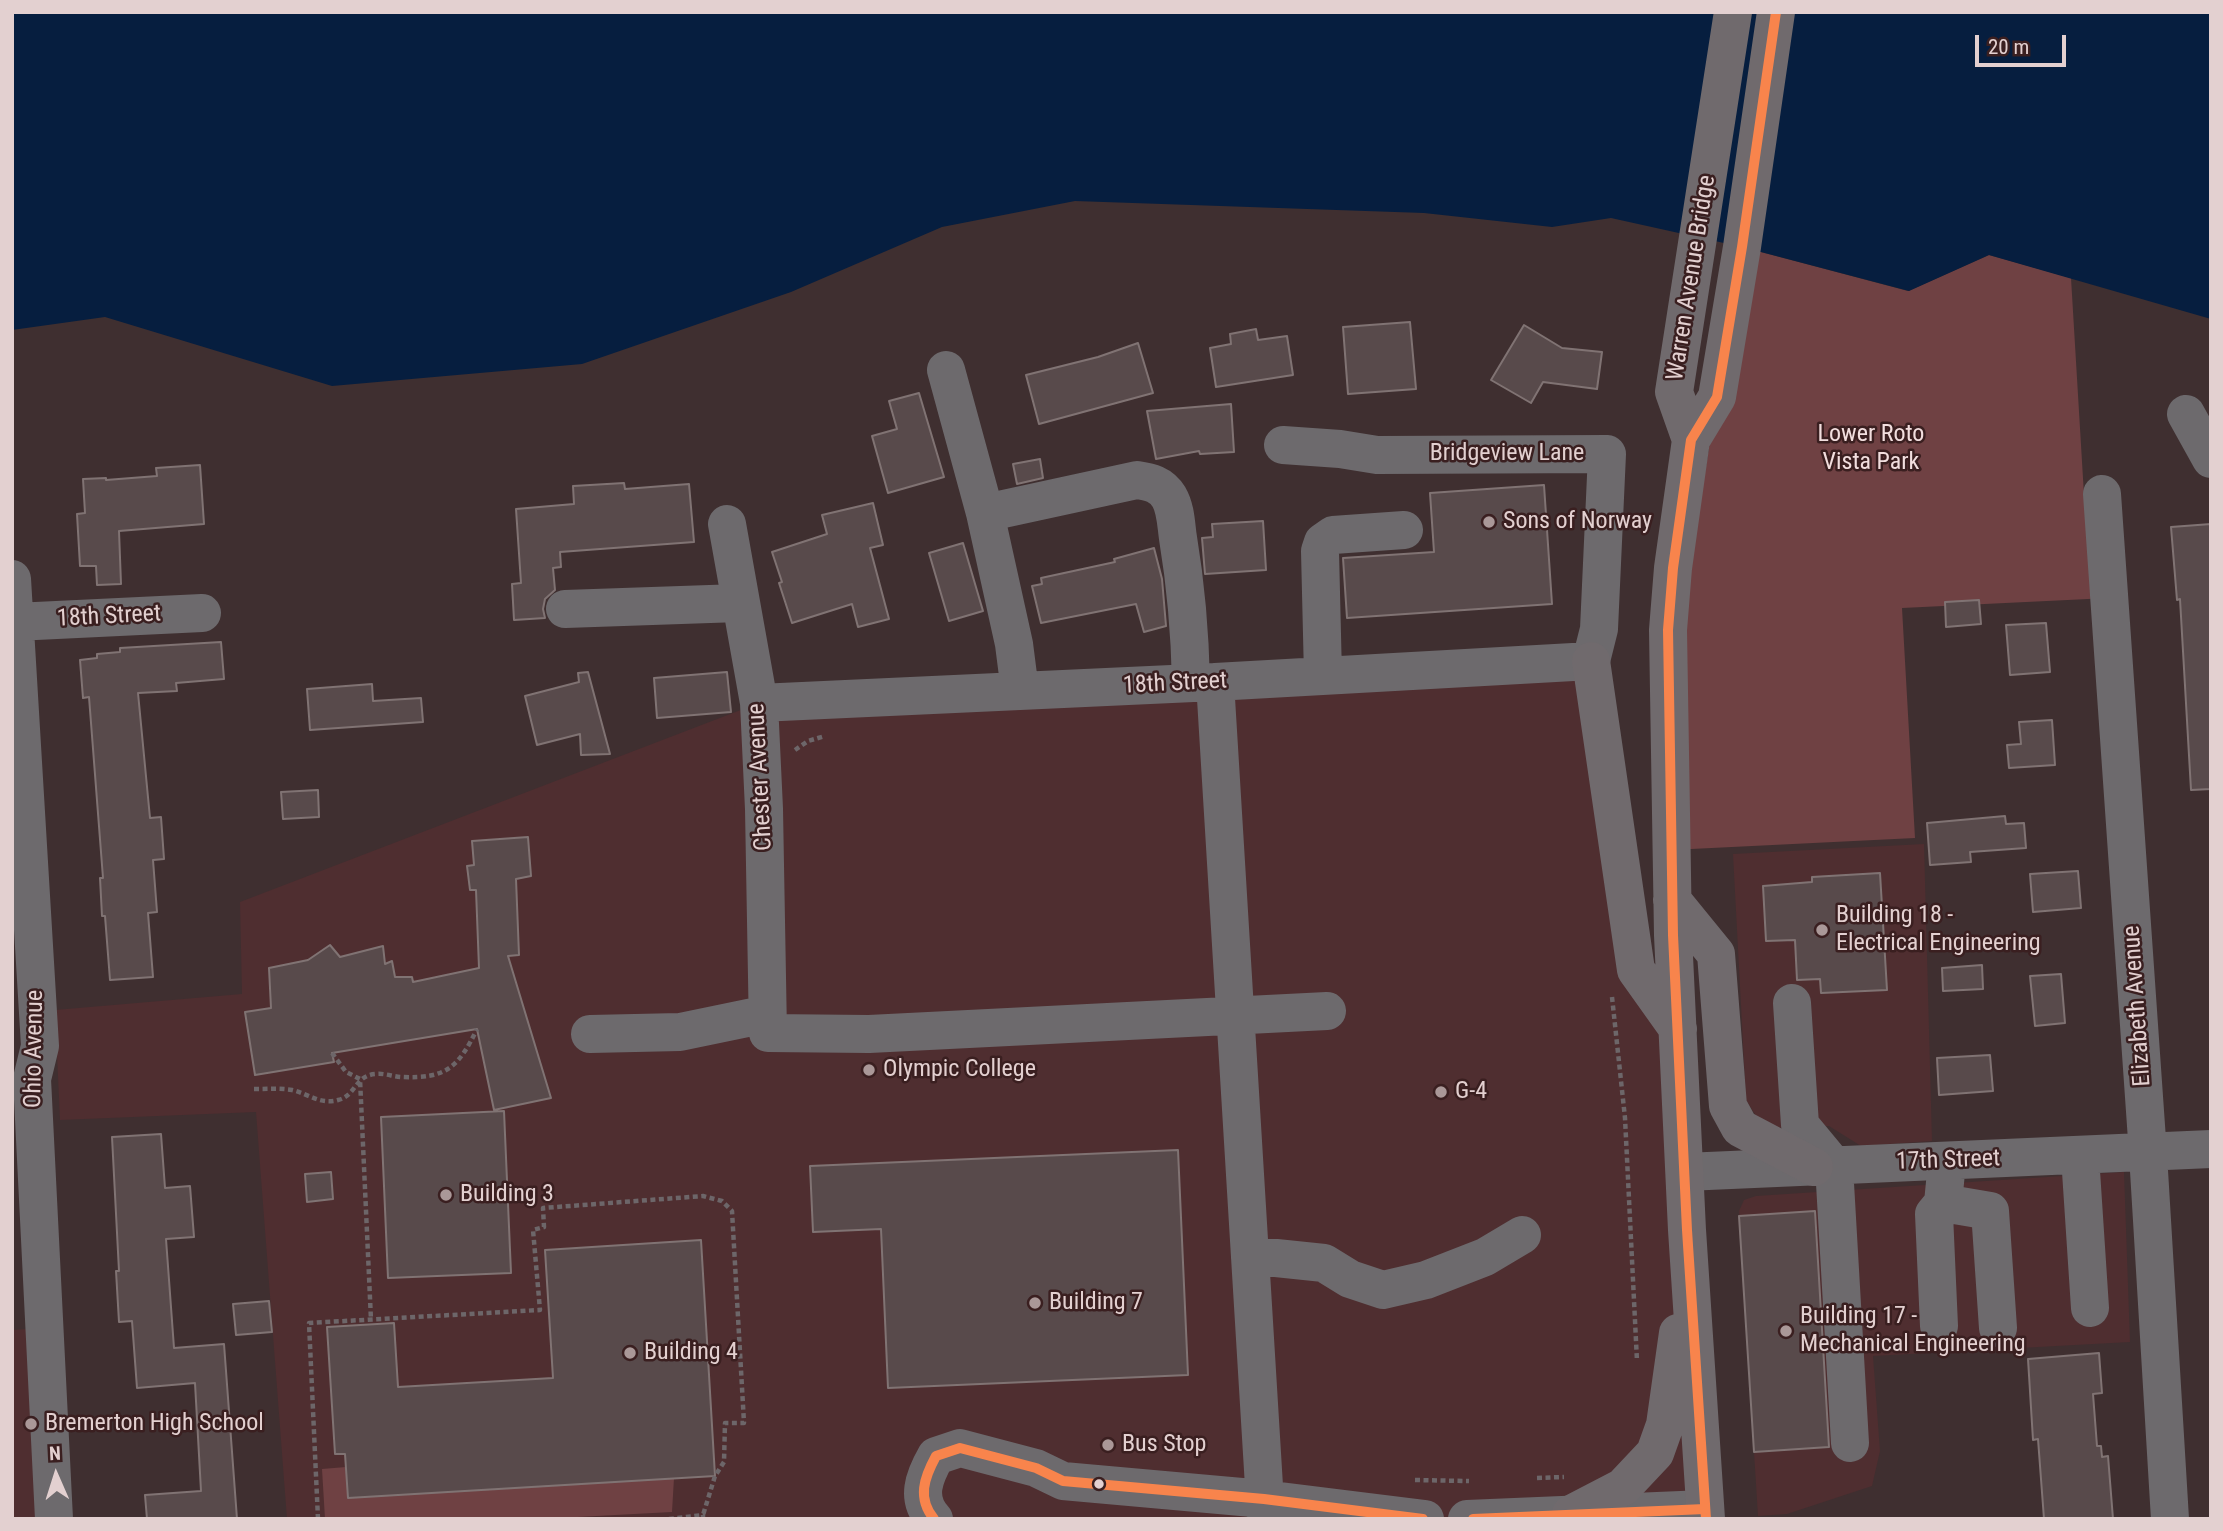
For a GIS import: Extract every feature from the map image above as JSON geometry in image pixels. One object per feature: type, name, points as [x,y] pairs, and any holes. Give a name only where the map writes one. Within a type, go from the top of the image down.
[{"type":"main road","name":"Warren Avenue Bridge","points":[[1691,440],[1674,392],[1734,12]]},
{"type":"main road","name":"Warren Avenue Bridge","points":[[1691,440],[1717,397],[1776,12]]},
{"type":"main road","points":[[1691,440],[1673,568],[1668,630],[1672,901],[1692,1305],[1706,1514]]},
{"type":"main road","points":[[1591,661],[1636,970],[1678,1029]]},
{"type":"main road","points":[[1672,901],[1716,954],[1728,1106],[1734,1117],[1744,1132],[1824,1166]]},
{"type":"main road","points":[[1571,1514],[1623,1487],[1656,1453],[1665,1425],[1681,1315],[1692,1305]]},
{"type":"street","points":[[946,370],[985,513],[1014,644],[1020,691]]},
{"type":"street","points":[[2186,414],[2211,459]]},
{"type":"street","name":"Bridgeview Lane","points":[[1283,444],[1377,455],[1607,454],[1599,629],[1591,661]]},
{"type":"street","points":[[985,513],[1137,480],[1152,482],[1160,487],[1168,496],[1174,510],[1190,638],[1203,682],[1236,1017],[1265,1509]]},
{"type":"street","name":"Elizabeth Avenue","points":[[2102,494],[2148,1154],[2170,1519]]},
{"type":"street","name":"Chester Avenue","points":[[727,524],[759,703],[764,809],[767,1024]]},
{"type":"street","points":[[1322,676],[1320,551],[1323,542],[1333,535],[1404,530]]},
{"type":"street","name":"Ohio Avenue","points":[[12,579],[40,1046],[22,1079],[54,1519]]},
{"type":"street","points":[[565,610],[739,603]]},
{"type":"street","name":"18th Street","points":[[15,622],[202,613]]},
{"type":"street","name":"18th Street","points":[[759,703],[1591,661]]},
{"type":"street","points":[[1792,1003],[1800,1125],[1824,1166],[1850,1443]]},
{"type":"street","points":[[590,1034],[680,1032],[767,1024],[869,1034],[1326,1011]]},
{"type":"street","name":"17th Street","points":[[1685,1172],[2148,1154],[2211,1149]]},
{"type":"street","points":[[2080,1156],[2090,1308]]},
{"type":"street","points":[[1939,1326],[1934,1214],[1943,1203],[1947,1161]]},
{"type":"street","points":[[1943,1203],[1990,1211],[1998,1328]]},
{"type":"street","points":[[1250,1258],[1324,1263],[1350,1279],[1383,1290],[1426,1280],[1450,1271],[1485,1257],[1522,1236]]},
{"type":"street","points":[[934,1519],[926,1510],[923,1479],[936,1456],[960,1448],[1002,1457],[1036,1468],[1063,1481],[1265,1509],[1426,1519]]},
{"type":"street","points":[[1467,1519],[1571,1514],[1706,1514]]},
{"type":"path","points":[[792,752],[808,741],[830,735]]},
{"type":"path","points":[[254,1089],[290,1090],[324,1102],[341,1100],[360,1079],[375,1074],[396,1077],[430,1076],[449,1069],[464,1056],[477,1028]]},
{"type":"path","points":[[332,1053],[346,1072],[360,1079]]},
{"type":"path","points":[[360,1079],[371,1320]]},
{"type":"path","points":[[318,1519],[309,1323],[540,1310],[533,1230],[544,1227],[543,1208],[703,1196],[722,1201],[732,1211],[744,1423],[725,1423],[724,1462],[715,1476],[703,1517],[669,1519]]},
{"type":"shaded area","name":"Olympic College","points":[[1591,661],[1636,970],[1678,1029],[1709,1519],[287,1519],[256,1112],[60,1120],[55,1010],[242,994],[240,902],[759,703]]},
{"type":"shaded area","points":[[1924,844],[1932,1141],[1861,1146],[1829,1126],[1771,1128],[1758,1119],[1746,1100],[1733,854]]},
{"type":"shaded area","points":[[2124,1172],[2130,1342],[1873,1356],[1880,1451],[1872,1486],[1787,1514],[1758,1516],[1739,1211],[1744,1200],[1756,1196]]},
{"type":"shaded area","name":"Bremerton High School","points":[[44,1328],[54,1519],[12,1519],[12,1330]]},
{"type":"green space","name":"Lower Roto Vista Park","points":[[1742,247],[1908,291],[1989,255],[2071,278],[2084,495],[2109,598],[1902,608],[1915,838],[1671,850],[1668,697]]},
{"type":"green space","points":[[346,1467],[348,1498],[674,1478],[672,1512],[540,1519],[325,1519],[322,1469]]},
{"type":"water","points":[[12,12],[2211,12],[2211,319],[1989,255],[1909,291],[1742,247],[1611,218],[1552,227],[1424,213],[1075,201],[942,227],[791,292],[582,364],[332,386],[105,317],[12,330]]},
{"type":"building","points":[[1410,322],[1416,389],[1348,394],[1343,327]]},
{"type":"building","points":[[1524,325],[1562,348],[1602,352],[1597,389],[1543,382],[1531,403],[1491,380]]},
{"type":"building","points":[[1256,329],[1258,340],[1287,336],[1293,375],[1216,387],[1210,348],[1231,344],[1230,334]]},
{"type":"building","points":[[1138,343],[1153,393],[1039,424],[1026,375],[1098,357]]},
{"type":"building","points":[[919,393],[944,477],[888,493],[872,436],[897,429],[889,401]]},
{"type":"building","points":[[1231,404],[1234,452],[1200,454],[1199,451],[1156,459],[1147,411]]},
{"type":"building","points":[[1040,459],[1043,478],[1017,484],[1013,464]]},
{"type":"building","points":[[200,465],[204,524],[119,531],[121,584],[97,585],[96,566],[80,566],[77,514],[85,513],[83,479],[157,476],[156,468]]},
{"type":"building","points":[[624,483],[625,489],[689,484],[694,542],[560,552],[561,567],[553,568],[555,590],[545,599],[545,618],[514,620],[512,584],[521,583],[516,509],[574,504],[573,486]]},
{"type":"building","name":"Sons of Norway","points":[[1544,485],[1552,604],[1347,618],[1343,558],[1434,552],[1430,493]]},
{"type":"building","points":[[873,503],[883,545],[870,548],[889,619],[858,627],[852,604],[792,623],[772,552],[827,534],[822,515]]},
{"type":"building","points":[[1263,521],[1266,570],[1205,574],[1202,538],[1213,537],[1212,524]]},
{"type":"building","points":[[2211,524],[2211,789],[2191,790],[2180,599],[2177,600],[2171,527]]},
{"type":"building","points":[[963,543],[983,611],[949,621],[929,553]]},
{"type":"building","points":[[1154,548],[1162,579],[1166,626],[1144,632],[1136,604],[1041,623],[1032,586],[1042,584],[1041,578],[1115,562],[1114,559]]},
{"type":"building","points":[[1979,600],[1981,624],[1946,627],[1945,602]]},
{"type":"building","points":[[2046,623],[2050,672],[2010,675],[2006,625]]},
{"type":"building","points":[[221,642],[224,679],[176,683],[177,691],[138,693],[150,818],[161,817],[164,859],[153,860],[157,912],[148,913],[153,977],[110,980],[105,916],[102,916],[100,878],[103,878],[89,697],[83,698],[80,660],[97,658],[97,654],[120,652],[120,648]]},
{"type":"building","points":[[588,672],[610,754],[581,755],[580,734],[537,745],[525,696],[579,682],[578,673]]},
{"type":"building","points":[[727,672],[731,712],[657,718],[654,678]]},
{"type":"building","points":[[372,684],[373,701],[421,698],[423,722],[310,730],[307,689]]},
{"type":"building","points":[[2052,720],[2055,765],[2009,768],[2007,745],[2021,744],[2019,722]]},
{"type":"building","points":[[318,790],[319,817],[283,819],[281,792]]},
{"type":"building","points":[[2005,816],[2006,824],[2024,823],[2026,848],[1970,852],[1971,862],[1930,865],[1927,823]]},
{"type":"building","points":[[528,837],[531,876],[516,879],[519,955],[508,956],[551,1098],[494,1110],[477,1029],[332,1053],[334,1062],[255,1075],[245,1012],[271,1008],[269,968],[308,960],[330,945],[340,957],[383,946],[385,964],[392,961],[395,977],[412,977],[413,982],[479,968],[476,890],[470,890],[467,866],[474,865],[472,841]]},
{"type":"building","points":[[2078,871],[2081,908],[2033,912],[2030,874]]},
{"type":"building","name":"Building 18 - Electrical Engineering","points":[[1880,873],[1887,990],[1821,993],[1820,979],[1797,980],[1795,940],[1766,941],[1763,886],[1812,882],[1812,877]]},
{"type":"building","points":[[1982,965],[1983,989],[1943,991],[1942,968]]},
{"type":"building","points":[[2061,974],[2065,1023],[2035,1026],[2030,976]]},
{"type":"building","points":[[1990,1055],[1993,1091],[1939,1095],[1937,1058]]},
{"type":"building","name":"Building 3","points":[[504,1111],[511,1273],[388,1278],[381,1117]]},
{"type":"building","points":[[161,1134],[165,1188],[190,1186],[194,1237],[166,1239],[174,1348],[224,1344],[237,1519],[147,1519],[145,1495],[201,1491],[195,1383],[137,1388],[132,1321],[119,1322],[112,1137]]},
{"type":"building","name":"Building 7","points":[[1178,1150],[1188,1375],[888,1388],[881,1229],[813,1232],[810,1166]]},
{"type":"building","points":[[331,1172],[333,1199],[307,1202],[305,1174]]},
{"type":"building","name":"Building 17 - Mechanical Engineering","points":[[1815,1211],[1829,1447],[1754,1452],[1739,1216]]},
{"type":"building","name":"Building 4","points":[[701,1240],[715,1476],[348,1498],[345,1454],[335,1454],[327,1327],[394,1323],[398,1387],[553,1378],[545,1250]]},
{"type":"building","points":[[269,1301],[272,1332],[236,1335],[233,1304]]},
{"type":"building","points":[[2099,1353],[2102,1393],[2093,1394],[2097,1446],[2101,1446],[2102,1457],[2108,1456],[2113,1519],[2044,1519],[2038,1439],[2033,1440],[2028,1359]]},
{"type":"transit line","points":[[1706,1519],[1687,1230],[1673,935],[1668,630],[1673,568],[1691,440],[1717,397],[1776,12]]},
{"type":"transit line","points":[[934,1519],[924,1496],[928,1472],[936,1456],[960,1448],[1036,1468],[1063,1481],[1264,1499],[1423,1519]]},
{"type":"transit line","points":[[1473,1519],[1705,1509]]},
{"type":"place","name":"Sons of Norway","points":[[1489,522]]},
{"type":"place","name":"Building 18 - Electrical Engineering","points":[[1822,930]]},
{"type":"place","name":"Olympic College","points":[[869,1070]]},
{"type":"place","name":"G-4","points":[[1441,1092]]},
{"type":"place","name":"Building 3","points":[[446,1195]]},
{"type":"place","name":"Building 7","points":[[1035,1303]]},
{"type":"place","name":"Building 17 - Mechanical Engineering","points":[[1786,1331]]},
{"type":"place","name":"Building 4","points":[[630,1353]]},
{"type":"place","name":"Bremerton High School","points":[[31,1424]]},
{"type":"place","name":"Bus Stop","points":[[1108,1445]]}]
